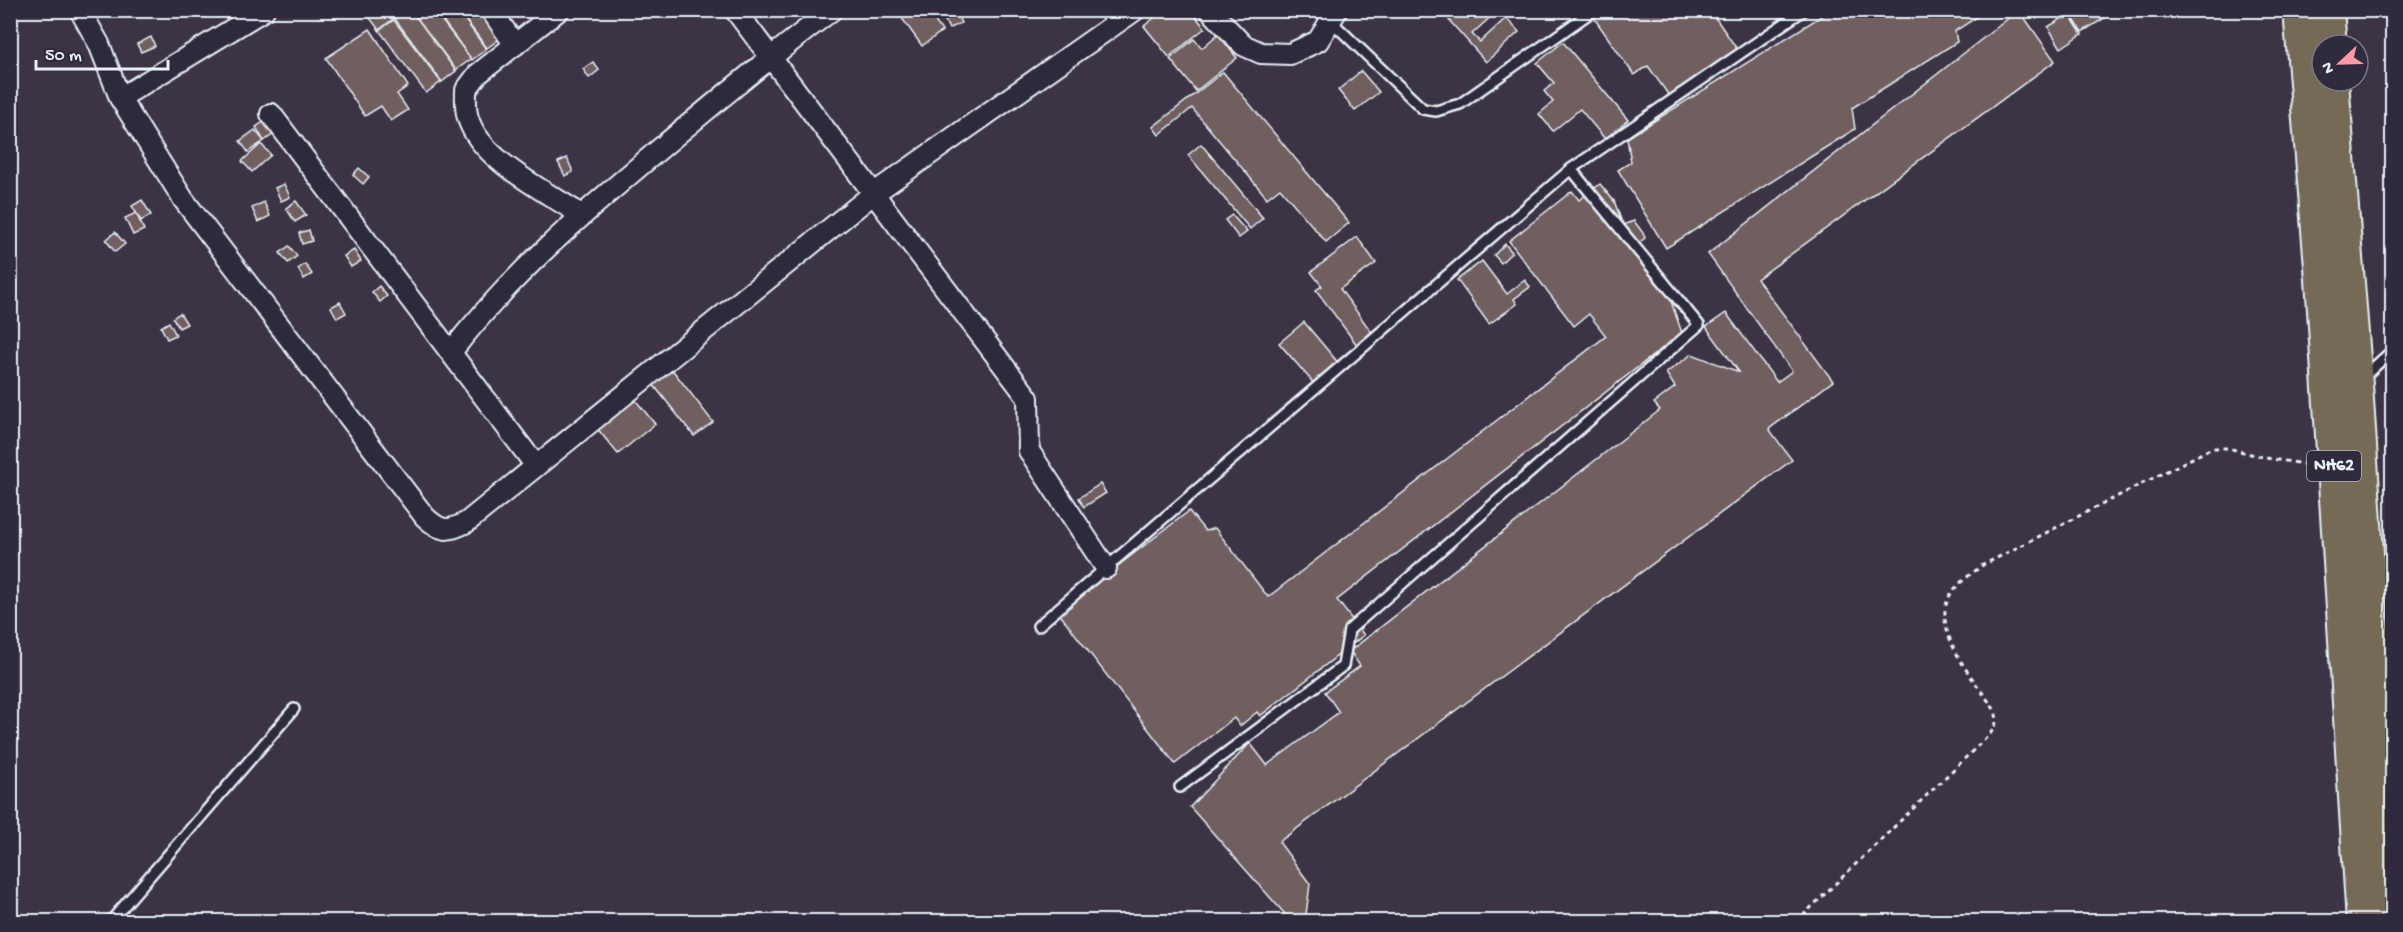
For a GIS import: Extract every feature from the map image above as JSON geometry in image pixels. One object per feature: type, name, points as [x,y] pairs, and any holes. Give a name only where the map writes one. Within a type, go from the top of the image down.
[{"type":"highway","name":"NH62","points":[[2300,10],[2334,469],[2384,915]]},
{"type":"highway","points":[[2327,10],[2329,33]]},
{"type":"highway","name":"NH62","points":[[2333,93],[2356,384],[2383,648],[2384,915]]},
{"type":"street","points":[[80,10],[99,44],[120,98],[196,218],[410,499],[436,528],[457,527],[467,522],[873,194],[1135,10]]},
{"type":"street","points":[[120,98],[264,10]]},
{"type":"street","points":[[490,10],[514,45]]},
{"type":"street","points":[[559,10],[478,74],[466,90],[467,116],[486,149],[501,163],[581,215]]},
{"type":"street","points":[[735,10],[1028,398],[1029,451],[1106,568]]},
{"type":"street","points":[[451,352],[489,303],[581,215],[770,56],[832,10]]},
{"type":"street","points":[[1210,10],[1243,45],[1261,53],[1290,54],[1318,41],[1334,16]]},
{"type":"street","points":[[271,114],[536,466]]},
{"type":"lane","points":[[1334,16],[1424,109],[1436,111],[1460,104],[1594,10]]},
{"type":"lane","points":[[1038,626],[1570,169],[1804,10]]},
{"type":"lane","points":[[1180,787],[1343,666],[1349,630],[1699,325],[1570,169]]},
{"type":"lane","points":[[2356,384],[2392,351]]},
{"type":"lane","points":[[110,921],[294,709]]},
{"type":"path","points":[[1796,921],[1990,734],[1997,724],[1998,717],[1994,709],[1948,636],[1945,610],[1949,598],[1969,575],[1993,560],[2212,448],[2228,448],[2266,458],[2334,469]]},
{"type":"building","points":[[364,10],[386,10],[393,19],[379,30]]},
{"type":"building","points":[[388,10],[405,10],[394,18]]},
{"type":"building","points":[[407,10],[411,10],[456,71],[442,82],[395,19]]},
{"type":"building","points":[[411,10],[434,10],[471,59],[456,70]]},
{"type":"building","points":[[435,10],[458,10],[486,49],[472,60]]},
{"type":"building","points":[[458,10],[481,10],[502,37],[487,48]]},
{"type":"building","points":[[896,10],[927,10],[942,31],[922,46]]},
{"type":"building","points":[[940,10],[955,10],[961,23],[949,29]]},
{"type":"building","points":[[1164,10],[1190,10],[1205,28],[1169,57],[1144,26]]},
{"type":"building","points":[[1440,10],[1461,10],[1458,13],[1462,18],[1470,10],[1498,10],[1472,34],[1480,42],[1506,18],[1519,32],[1486,62]]},
{"type":"building","points":[[1604,10],[1710,10],[1737,49],[1670,97],[1648,66],[1634,75],[1594,18]]},
{"type":"building","points":[[1831,10],[1988,10],[1955,31],[1957,42],[1852,108],[1855,129],[1666,248],[1618,170],[1631,162],[1627,138]]},
{"type":"building","points":[[2019,10],[2055,61],[1757,279],[1833,381],[1769,429],[1792,460],[1279,842],[1310,884],[1305,922],[1292,922],[1190,807],[1250,743],[1267,765],[1339,712],[1325,692],[1360,666],[1350,651],[1660,410],[1654,403],[1675,387],[1666,373],[1692,354],[1739,372],[1706,327],[1726,313],[1777,382],[1792,371],[1708,254]]},
{"type":"building","points":[[2068,10],[2105,10],[2108,16],[2082,32]]},
{"type":"building","points":[[2069,14],[2082,34],[2061,48],[2048,27]]},
{"type":"building","points":[[394,20],[441,82],[426,93],[379,30]]},
{"type":"building","points":[[370,29],[408,86],[397,94],[408,110],[391,121],[381,106],[365,116],[326,58]]},
{"type":"building","points":[[1218,34],[1237,58],[1196,91],[1170,59],[1194,39],[1202,48]]},
{"type":"building","points":[[151,37],[155,46],[141,52],[137,44]]},
{"type":"building","points":[[1563,42],[1628,120],[1605,139],[1580,109],[1553,131],[1539,114],[1553,102],[1544,91],[1554,83],[1537,63]]},
{"type":"building","points":[[593,62],[599,70],[589,78],[583,69]]},
{"type":"building","points":[[1361,71],[1379,92],[1355,111],[1338,90]]},
{"type":"building","points":[[1223,72],[1349,223],[1326,242],[1280,188],[1267,198],[1192,108],[1159,135],[1153,127]]},
{"type":"building","points":[[265,121],[274,134],[264,141],[256,127]]},
{"type":"building","points":[[255,130],[264,141],[248,152],[240,141]]},
{"type":"building","points":[[261,144],[271,155],[252,172],[242,161]]},
{"type":"building","points":[[1201,144],[1263,218],[1250,229],[1188,155]]},
{"type":"building","points":[[567,158],[573,172],[565,176],[558,162]]},
{"type":"building","points":[[359,168],[369,177],[363,184],[353,175]]},
{"type":"building","points":[[284,184],[290,197],[281,201],[275,188]]},
{"type":"building","points":[[1600,184],[1614,201],[1623,225],[1634,221],[1643,233],[1645,238],[1635,246],[1665,284],[1682,333],[1337,600],[1364,635],[1260,716],[1257,712],[1240,726],[1234,718],[1175,764],[1058,612],[1189,511],[1205,531],[1215,528],[1268,597],[1606,336],[1589,314],[1574,326],[1509,241],[1572,191],[1579,200]]},
{"type":"building","points":[[142,200],[151,215],[141,221],[132,206]]},
{"type":"building","points":[[296,201],[306,215],[295,222],[286,208]]},
{"type":"building","points":[[264,202],[270,216],[258,222],[252,208]]},
{"type":"building","points":[[136,213],[144,230],[133,235],[125,218]]},
{"type":"building","points":[[1232,215],[1247,232],[1239,238],[1225,220]]},
{"type":"building","points":[[309,230],[312,241],[302,244],[299,233]]},
{"type":"building","points":[[115,232],[125,244],[115,252],[106,240]]},
{"type":"building","points":[[1357,237],[1376,263],[1340,289],[1373,334],[1357,345],[1316,290],[1322,286],[1311,272]]},
{"type":"building","points":[[1505,244],[1512,252],[1501,263],[1494,255]]},
{"type":"building","points":[[289,246],[297,256],[288,263],[280,253]]},
{"type":"building","points":[[354,250],[361,261],[351,267],[344,256]]},
{"type":"building","points":[[1482,261],[1507,294],[1525,280],[1530,287],[1514,299],[1517,304],[1489,324],[1457,280]]},
{"type":"building","points":[[305,264],[312,274],[304,279],[298,269]]},
{"type":"building","points":[[379,286],[387,296],[380,302],[372,292]]},
{"type":"building","points":[[340,302],[346,313],[337,318],[331,307]]},
{"type":"building","points":[[180,313],[187,324],[179,328],[173,318]]},
{"type":"building","points":[[169,322],[176,335],[167,339],[161,327]]},
{"type":"building","points":[[1304,322],[1340,365],[1316,386],[1279,343]]},
{"type":"building","points":[[671,368],[713,422],[694,436],[652,383]]},
{"type":"building","points":[[633,397],[655,424],[618,454],[596,427]]},
{"type":"building","points":[[1100,484],[1106,493],[1084,507],[1079,498]]}]
